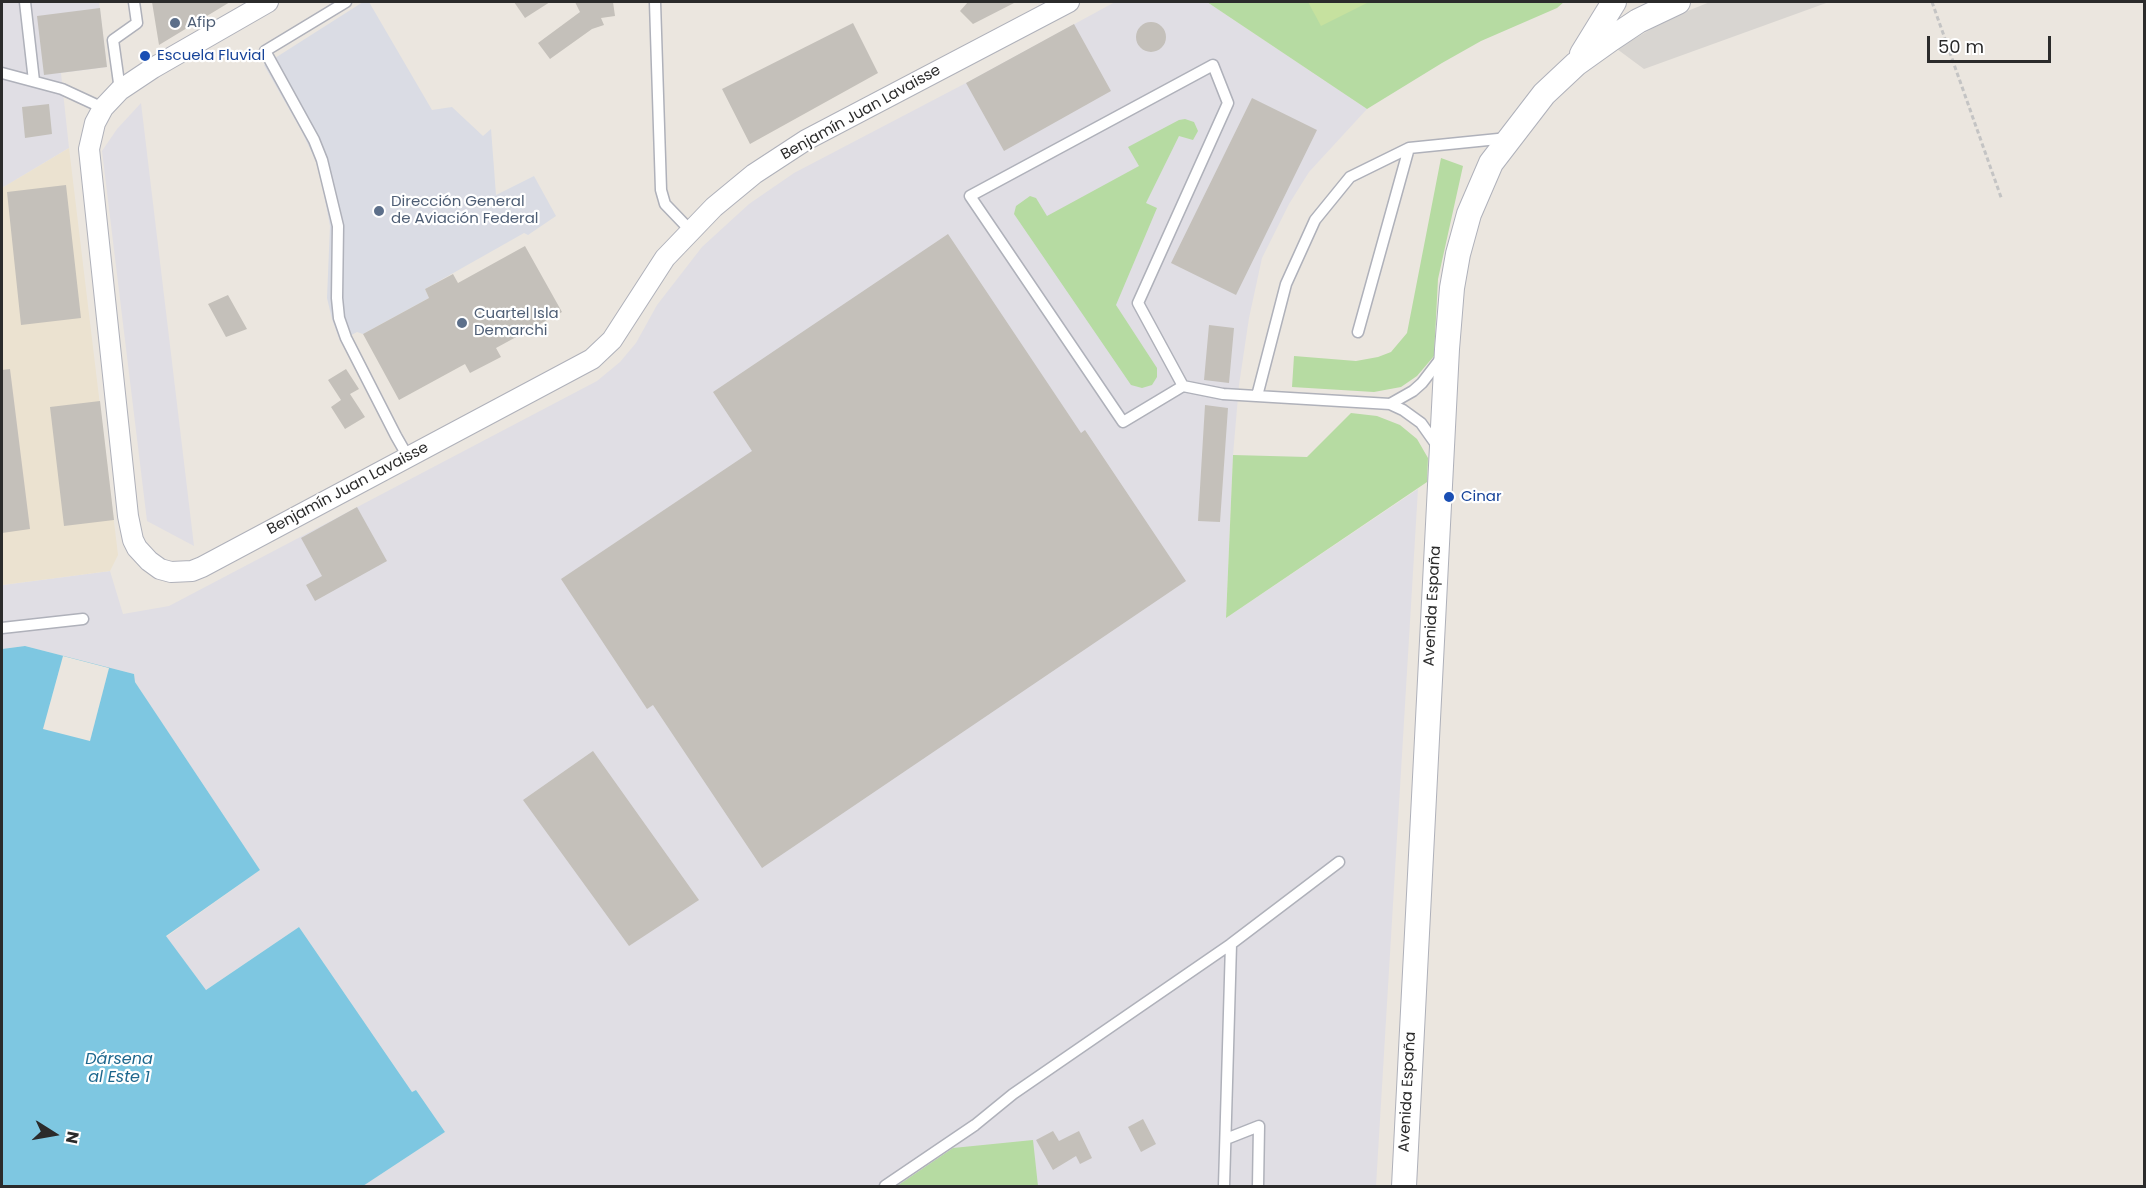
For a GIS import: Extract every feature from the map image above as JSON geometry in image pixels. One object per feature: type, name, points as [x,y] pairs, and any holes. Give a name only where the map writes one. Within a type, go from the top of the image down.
[{"type":"street","name":"Benjamín Juan Lavaisse","points":[[268,2],[153,68],[120,90],[103,108],[92,135],[90,157],[128,516],[137,548],[160,569],[171,572],[192,571],[592,359],[612,340],[665,258],[714,207],[754,174],[806,140],[1069,2]]},
{"type":"street","name":"Avenida España","points":[[1576,64],[1614,2]]},
{"type":"street","name":"Avenida España","points":[[1404,1186],[1447,349],[1452,288],[1467,222],[1491,163],[1544,94],[1576,64],[1638,21],[1678,2]]},
{"type":"lane","points":[[25,2],[34,81]]},
{"type":"lane","points":[[120,90],[113,40],[137,23],[134,2]]},
{"type":"lane","points":[[345,2],[265,51],[314,140],[322,160],[338,226],[337,298],[339,318],[345,338],[408,457]]},
{"type":"lane","points":[[655,2],[661,190],[665,204],[690,230]]},
{"type":"lane","points":[[1183,386],[1138,303],[1228,103],[1213,65],[970,196],[1123,422],[1183,386],[1223,394],[1390,404],[1421,423],[1441,453]]},
{"type":"lane","points":[[2,73],[62,89],[103,108]]},
{"type":"lane","points":[[1257,396],[1286,284],[1315,220],[1350,177],[1409,148],[1508,138]]},
{"type":"lane","points":[[1358,332],[1409,148]]},
{"type":"lane","points":[[1390,404],[1422,383],[1447,349]]},
{"type":"lane","points":[[2,628],[83,620]]},
{"type":"lane","points":[[885,1186],[975,1125],[1013,1094],[1231,944],[1339,862]]},
{"type":"lane","points":[[1224,1186],[1231,944]]},
{"type":"lane","points":[[1226,1139],[1259,1125],[1258,1186]]},
{"type":"path","points":[[1932,2],[2002,200]]},
{"type":"shaded area","points":[[2,2],[99,2],[107,67],[61,73],[69,148],[2,188]]},
{"type":"shaded area","points":[[363,2],[369,2],[432,110],[452,107],[483,136],[491,129],[496,195],[534,176],[556,216],[528,235],[524,233],[425,289],[429,298],[363,334],[357,332],[340,341],[327,298],[330,226],[321,179],[315,159],[301,130],[264,65]]},
{"type":"shaded area","points":[[1115,2],[1207,2],[1367,109],[1309,172],[1289,204],[1262,258],[1249,318],[1239,385],[1233,455],[1226,618],[1418,489],[1376,1186],[363,1186],[445,1132],[416,1090],[412,1092],[299,927],[206,990],[166,937],[260,870],[135,682],[134,674],[25,646],[2,649],[2,578],[3,585],[110,571],[123,614],[169,606],[597,381],[620,362],[636,343],[657,305],[702,247],[749,204],[794,173]]},
{"type":"shaded area","points":[[1710,2],[1829,2],[1644,69],[1617,49],[1670,18]]},
{"type":"shaded area","points":[[141,103],[194,546],[147,521],[102,151],[117,129]]},
{"type":"shaded area","points":[[69,148],[118,555],[110,571],[2,585],[2,188]]},
{"type":"green space","points":[[1207,2],[1564,2],[1557,8],[1481,41],[1367,109]]},
{"type":"green space","points":[[1308,2],[1369,2],[1321,26]]},
{"type":"green space","points":[[1185,119],[1194,122],[1198,131],[1193,140],[1179,136],[1146,203],[1157,208],[1116,305],[1157,368],[1157,377],[1152,385],[1142,388],[1131,385],[1014,214],[1016,206],[1030,196],[1036,198],[1047,216],[1139,166],[1128,147]]},
{"type":"green space","points":[[1441,158],[1463,166],[1438,279],[1434,356],[1417,376],[1401,387],[1374,392],[1292,387],[1294,356],[1356,361],[1378,357],[1391,352],[1407,333]]},
{"type":"green space","points":[[1351,413],[1377,416],[1400,425],[1417,439],[1428,458],[1427,482],[1226,618],[1233,455],[1307,457]]},
{"type":"green space","points":[[1033,1140],[1038,1186],[897,1186],[953,1148]]},
{"type":"water","name":"Dársena al Este 1","points":[[25,646],[134,674],[135,682],[260,870],[166,936],[206,990],[299,927],[412,1092],[416,1090],[445,1132],[363,1186],[2,1186],[2,649]]},
{"type":"pier","points":[[63,656],[109,668],[90,741],[43,729]]},
{"type":"building","name":"Afip","points":[[152,2],[230,2],[159,45]]},
{"type":"building","points":[[514,2],[550,2],[525,18]]},
{"type":"building","points":[[575,2],[613,2],[615,16],[601,18],[604,25],[592,29],[550,59],[538,43],[580,12]]},
{"type":"building","points":[[968,2],[1016,2],[973,24],[960,11]]},
{"type":"building","points":[[100,8],[107,67],[44,75],[37,16]]},
{"type":"building","points":[[1151,22],[1162,26],[1166,37],[1162,48],[1151,52],[1140,48],[1136,37],[1140,26]]},
{"type":"building","points":[[853,23],[878,73],[750,144],[722,89]]},
{"type":"building","points":[[1074,24],[1111,91],[1004,151],[966,83]]},
{"type":"building","points":[[1252,98],[1317,130],[1236,295],[1171,263]]},
{"type":"building","points":[[49,104],[52,134],[25,138],[22,107]]},
{"type":"building","points":[[66,185],[81,318],[21,325],[7,192]]},
{"type":"building","points":[[948,234],[1081,433],[1085,430],[1186,581],[762,868],[653,705],[647,709],[561,579],[752,451],[713,392]]},
{"type":"building","name":"Cuartel Isla Demarchi","points":[[525,246],[562,312],[496,348],[501,357],[470,373],[465,364],[399,400],[363,334],[429,298],[425,289],[453,274],[458,283]]},
{"type":"building","points":[[228,295],[247,329],[226,337],[208,304]]},
{"type":"building","points":[[1209,325],[1234,328],[1229,383],[1204,380]]},
{"type":"building","points":[[10,369],[30,529],[2,533],[2,370]]},
{"type":"building","points":[[346,369],[359,389],[350,394],[365,417],[345,429],[331,407],[341,400],[328,380]]},
{"type":"building","points":[[100,401],[114,520],[64,526],[50,407]]},
{"type":"building","points":[[1205,405],[1228,408],[1220,522],[1198,521]]},
{"type":"building","points":[[357,507],[387,561],[315,601],[306,585],[322,576],[301,538]]},
{"type":"building","points":[[593,751],[699,900],[629,946],[523,800]]},
{"type":"building","points":[[1143,1119],[1156,1144],[1141,1152],[1128,1127]]},
{"type":"building","points":[[1053,1131],[1059,1141],[1079,1131],[1092,1158],[1080,1164],[1076,1156],[1053,1170],[1036,1140]]},
{"type":"place","name":"Afip","points":[[175,23]]},
{"type":"place","name":"Escuela Fluvial","points":[[145,56]]},
{"type":"place","name":"Dirección General de Aviación Federal","points":[[379,211]]},
{"type":"place","name":"Cuartel Isla Demarchi","points":[[462,323]]},
{"type":"place","name":"Cinar","points":[[1449,497]]}]
